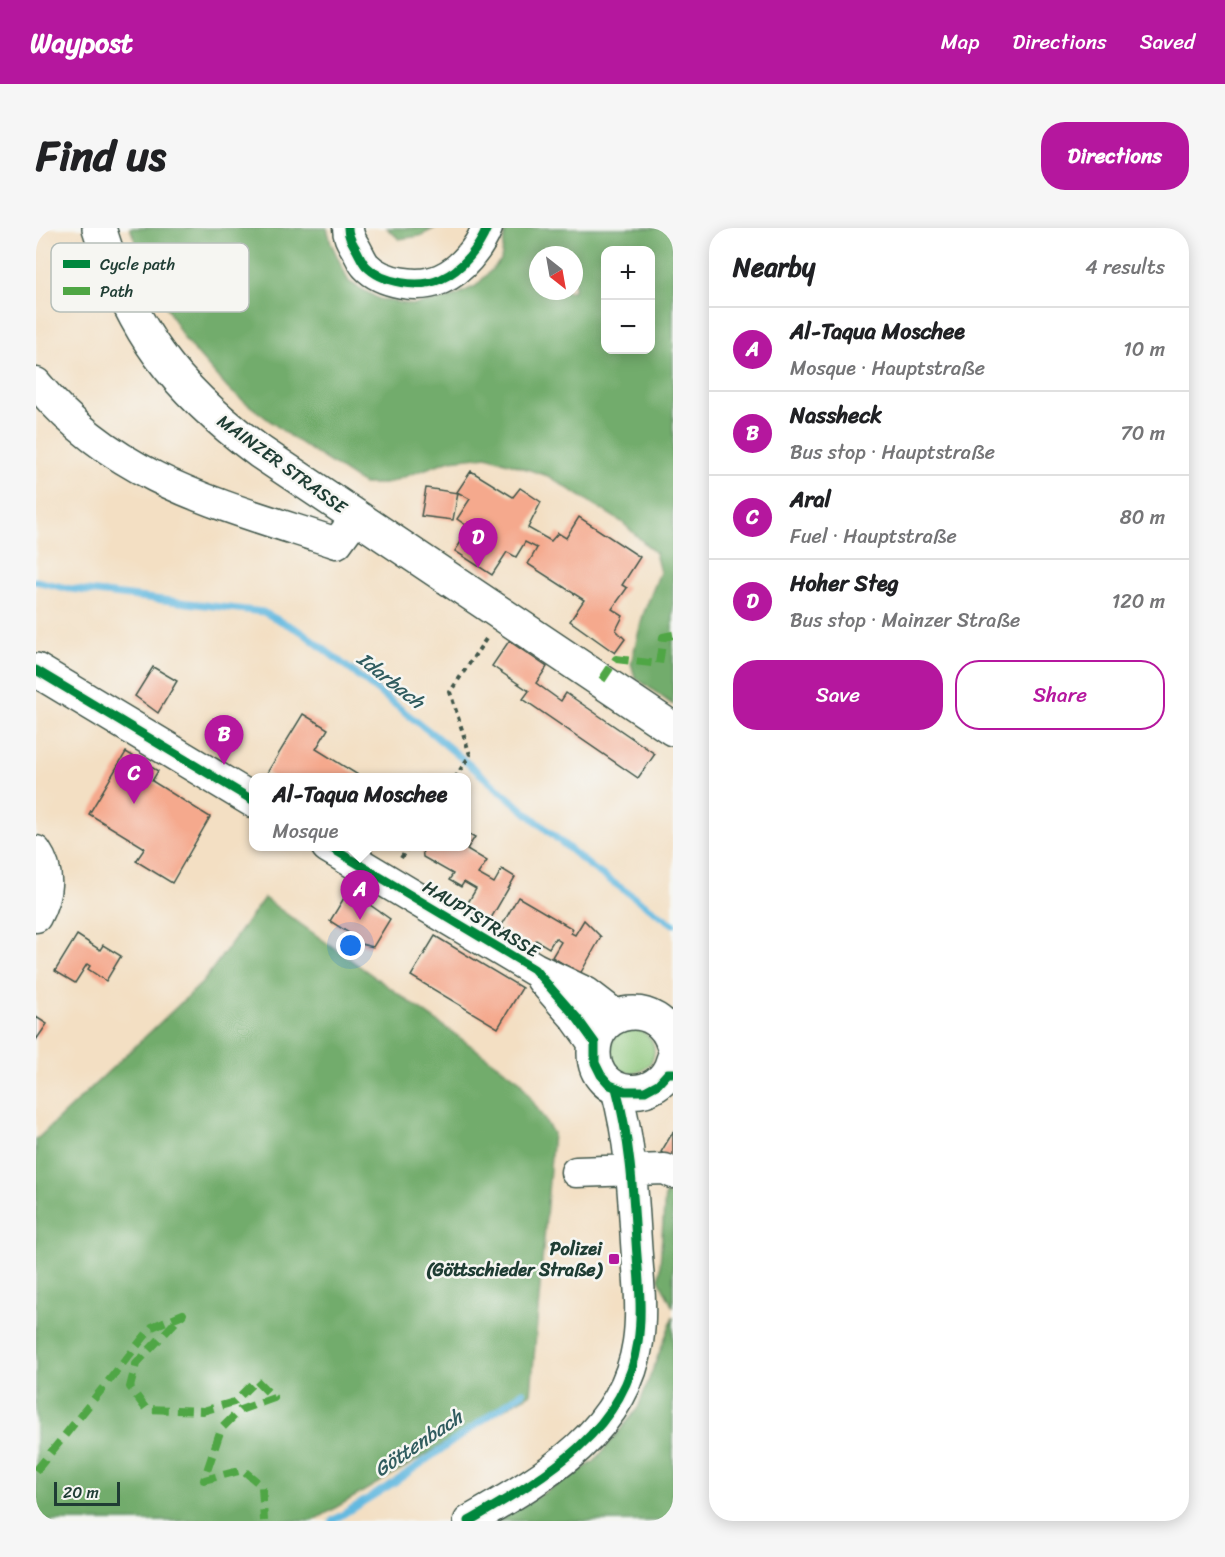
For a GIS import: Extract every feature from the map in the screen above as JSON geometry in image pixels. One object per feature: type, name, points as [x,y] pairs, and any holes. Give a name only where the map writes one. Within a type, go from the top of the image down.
[{"type":"main road","name":"MAINZER STRASSE","points":[[99,228],[104,243]]},
{"type":"main road","name":"MAINZER STRASSE","points":[[131,312],[156,352],[185,386],[230,429],[356,517],[673,729]]},
{"type":"main road","points":[[36,670],[249,798]]},
{"type":"main road","name":"HAUPTSTRASSE","points":[[336,851],[534,969],[586,994],[616,1017]]},
{"type":"main road","name":"HAUPTSTRASSE","points":[[534,969],[578,1018],[595,1043]]},
{"type":"main road","points":[[635,1013],[649,1016],[662,1023],[669,1060],[635,1092],[616,1088],[605,1080],[594,1056],[595,1043],[605,1025],[616,1017],[635,1013]]},
{"type":"street","points":[[348,228],[348,236],[365,266],[386,278],[408,285],[441,280],[463,264],[481,242],[487,228]]},
{"type":"street","name":"MAINZER STRASSE","points":[[36,383],[72,421],[102,446],[137,469],[178,489],[337,543],[356,517]]},
{"type":"street","points":[[36,851],[47,874],[46,890],[36,917]]},
{"type":"street","points":[[632,1168],[642,1113],[669,1060]]},
{"type":"street","points":[[469,1521],[536,1482],[574,1454],[600,1425],[621,1395],[632,1369],[638,1341],[639,1302],[632,1168],[616,1088]]},
{"type":"street","points":[[576,1172],[665,1168],[673,1173]]},
{"type":"path","points":[[458,773],[470,755],[450,692],[503,615]]},
{"type":"green space","points":[[130,228],[327,228],[331,243],[349,282],[379,299],[414,305],[450,298],[476,286],[501,260],[506,228],[673,228],[673,705],[635,677],[631,663],[643,615],[660,572],[655,553],[622,522],[548,476],[487,456],[450,460],[385,484],[363,484],[291,437],[228,389],[185,340],[169,312],[249,312],[249,243],[136,243]]},
{"type":"green space","points":[[387,228],[435,228],[420,236],[399,239]]},
{"type":"green space","points":[[264,898],[519,1080],[553,1133],[531,1393],[313,1521],[36,1521],[36,1140],[203,982]]},
{"type":"green space","points":[[632,1029],[647,1036],[654,1051],[647,1066],[632,1073],[617,1066],[610,1051],[617,1036]]},
{"type":"green space","points":[[665,1193],[673,1198],[673,1308],[659,1279]]},
{"type":"green space","points":[[673,1317],[673,1521],[498,1521],[594,1462],[638,1408]]},
{"type":"building","points":[[471,471],[513,497],[520,488],[541,502],[528,528],[551,541],[558,533],[566,538],[579,517],[640,557],[622,585],[627,588],[612,609],[623,616],[616,630],[625,639],[615,653],[570,621],[584,600],[528,564],[537,548],[525,542],[516,557],[507,552],[492,575],[455,551],[470,528],[457,519],[470,499],[457,492]]},
{"type":"building","points":[[426,488],[458,493],[453,520],[421,516]]},
{"type":"building","points":[[509,641],[547,667],[536,683],[561,701],[566,693],[655,754],[638,778],[523,699],[529,691],[492,666]]},
{"type":"building","points":[[153,667],[177,681],[158,713],[135,696]]},
{"type":"building","points":[[303,714],[328,729],[316,749],[355,773],[267,773]]},
{"type":"building","points":[[126,752],[158,771],[152,781],[210,817],[172,883],[136,861],[145,848],[89,814]]},
{"type":"building","points":[[422,851],[470,851],[487,861],[478,874],[494,883],[502,869],[515,877],[490,920],[466,906],[476,889],[464,882],[461,887],[449,880],[453,874],[423,857]]},
{"type":"building","points":[[347,893],[359,900],[360,898],[390,919],[373,947],[361,944],[357,938],[330,921]]},
{"type":"building","points":[[518,897],[573,929],[571,933],[575,935],[584,920],[601,937],[580,974],[552,957],[561,942],[555,938],[549,948],[536,940],[533,946],[501,927]]},
{"type":"building","points":[[77,935],[100,950],[103,945],[121,956],[106,981],[88,969],[90,966],[87,964],[75,983],[55,971]]},
{"type":"building","points":[[435,936],[522,988],[498,1028],[411,976]]},
{"type":"building","points":[[36,1017],[47,1024],[36,1040]]},
{"type":"building","points":[[673,1132],[673,1160],[661,1152]]},
{"type":"waterway","name":"Idarbach","points":[[36,581],[71,589],[263,612],[302,632],[434,735],[591,867],[673,924]]},
{"type":"waterway","name":"Göttenbach","points":[[332,1521],[395,1482],[523,1392]]},
{"type":"marked path","points":[[602,680],[616,659],[659,664],[663,637],[673,635]]},
{"type":"marked path","points":[[36,1471],[152,1327],[183,1314],[136,1364],[130,1387],[146,1409],[203,1411],[234,1402],[256,1380],[274,1398],[240,1410],[221,1429],[204,1480],[243,1470],[262,1486],[264,1521]]},
{"type":"cycle path","points":[[348,228],[350,239],[366,266],[381,277],[412,284],[432,282],[456,270],[474,251],[487,228]]},
{"type":"cycle path","points":[[36,670],[249,798]]},
{"type":"cycle path","points":[[336,851],[534,969],[577,1018],[595,1043],[595,1063],[601,1075],[610,1085],[625,1091],[645,1091],[658,1084],[668,1073],[673,1073]]},
{"type":"cycle path","points":[[469,1521],[524,1488],[576,1450],[598,1428],[616,1402],[630,1374],[638,1342],[640,1292],[630,1164],[625,1126],[616,1088]]},
{"type":"place","name":"Hoher Steg","points":[[478,568]]},
{"type":"place","name":"Nassheck","points":[[224,765]]},
{"type":"place","name":"Aral","points":[[134,804]]},
{"type":"place","name":"Al-Taqua Moschee","points":[[360,920]]},
{"type":"place","name":"Polizei (Göttschieder Straße)","points":[[614,1259]]}]
